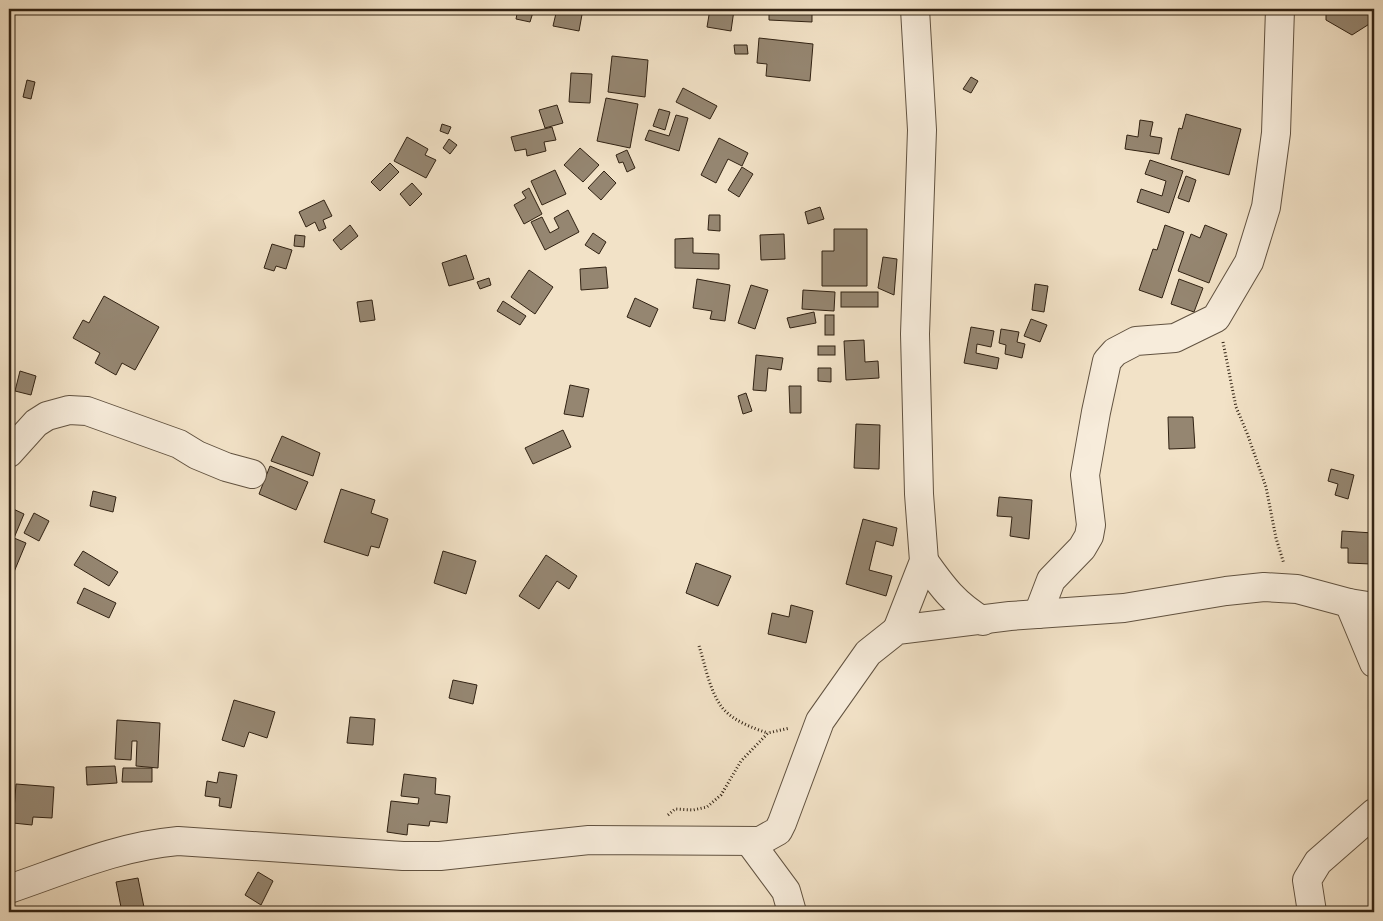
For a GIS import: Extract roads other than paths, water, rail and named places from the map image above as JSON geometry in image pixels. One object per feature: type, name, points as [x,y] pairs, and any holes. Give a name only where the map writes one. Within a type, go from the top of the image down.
[{"type":"street","points":[[9,889],[85,861],[147,844],[178,841],[412,856],[440,856],[589,840],[760,841],[778,831],[820,721],[868,653],[897,630],[924,561],[919,494],[916,334],[922,130],[915,9]]},
{"type":"street","points":[[1038,614],[1051,580],[1082,548],[1089,536],[1091,525],[1085,475],[1107,361],[1115,352],[1136,341],[1175,338],[1216,318],[1249,262],[1266,208],[1276,133],[1280,9]]},
{"type":"street","points":[[9,453],[36,423],[47,416],[69,410],[87,411],[179,444],[197,455],[226,467],[252,474]]},
{"type":"street","points":[[924,561],[946,592],[960,607],[983,621]]},
{"type":"street","points":[[897,630],[1038,614],[1124,608],[1264,587],[1297,589],[1362,605],[1374,663]]},
{"type":"street","points":[[1312,912],[1307,880],[1318,862],[1374,813]]},
{"type":"street","points":[[749,841],[786,891],[792,912]]}]
